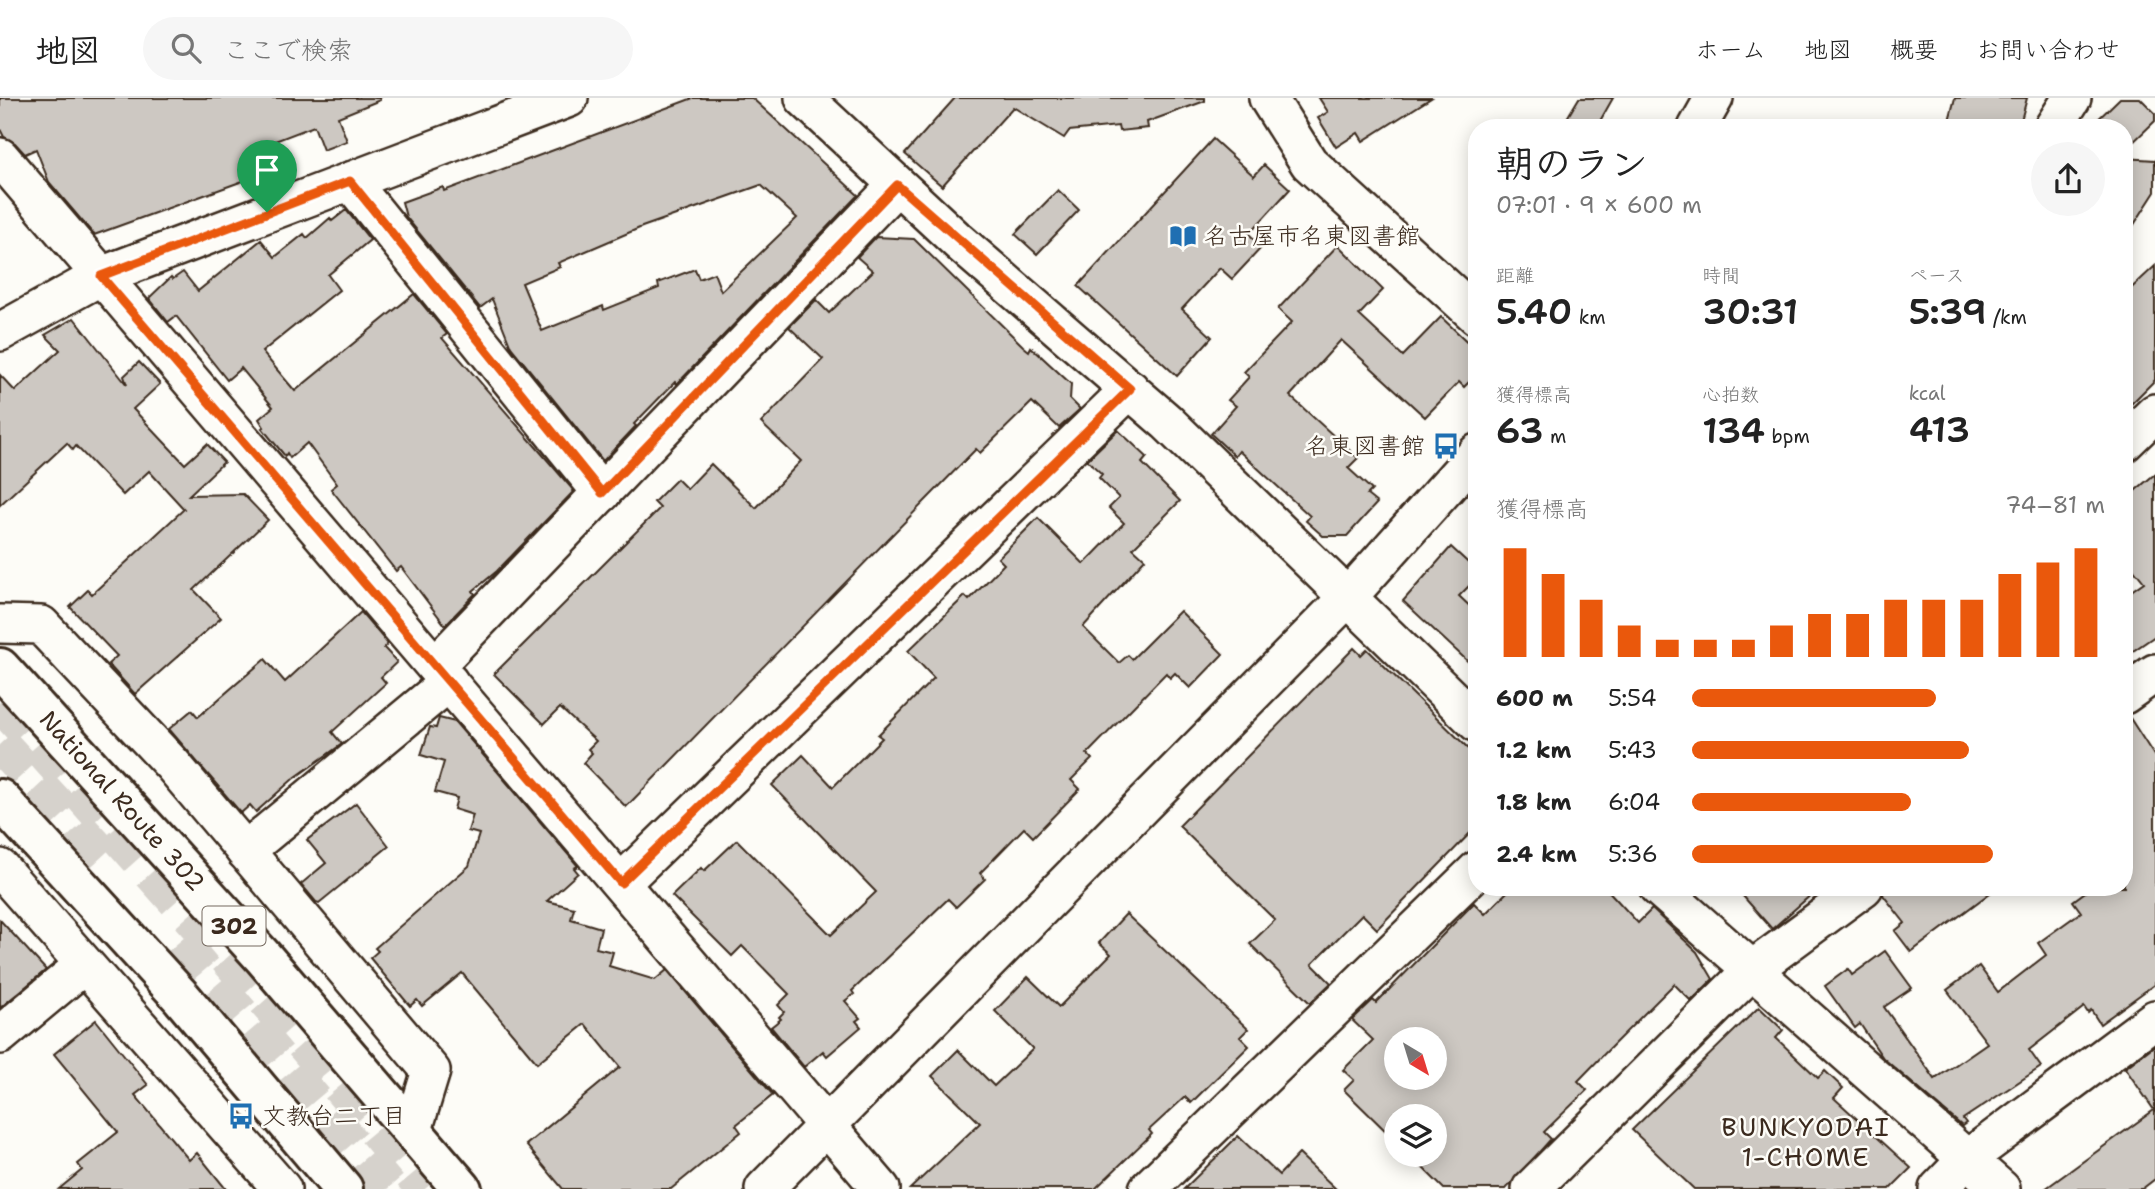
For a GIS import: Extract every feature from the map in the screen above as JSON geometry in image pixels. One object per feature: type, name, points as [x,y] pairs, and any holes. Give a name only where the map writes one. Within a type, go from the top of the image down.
[{"type":"highway","name":"National Route 302","points":[[0,668],[140,819],[414,1130],[462,1189]]},
{"type":"highway","points":[[0,799],[182,998],[343,1189]]},
{"type":"street","points":[[0,332],[101,276],[569,98]]},
{"type":"street","points":[[804,98],[897,185],[1130,389],[1468,714]]},
{"type":"street","points":[[1268,98],[1272,110],[1308,163],[1468,308]]},
{"type":"street","points":[[1702,119],[1714,98]]},
{"type":"street","points":[[2059,119],[2072,98]]},
{"type":"street","points":[[0,157],[830,1125],[881,1189]]},
{"type":"street","points":[[350,181],[602,493]]},
{"type":"street","points":[[245,851],[442,674],[602,493],[897,185]]},
{"type":"street","points":[[621,883],[1130,389]]},
{"type":"street","points":[[2133,434],[2155,413]]},
{"type":"street","points":[[764,1189],[1347,598],[1468,463]]},
{"type":"street","points":[[0,624],[41,625],[172,764],[431,1071],[414,1130]]},
{"type":"street","points":[[2133,689],[2155,673]]},
{"type":"street","points":[[0,868],[282,1189]]},
{"type":"street","points":[[1148,1189],[1468,879]]},
{"type":"street","points":[[1668,896],[2001,1189]]},
{"type":"street","points":[[1531,1189],[1753,969],[1852,896]]},
{"type":"street","points":[[0,1035],[84,965]]},
{"type":"street","points":[[1938,1189],[1967,1159],[2155,1019]]},
{"type":"building","points":[[0,98],[380,100],[338,117],[347,141],[323,150],[314,126],[267,144],[276,169],[94,235],[49,182],[36,149],[25,154],[15,143],[4,137],[0,129]]},
{"type":"building","points":[[693,98],[752,98],[858,195],[677,384],[675,382],[634,424],[636,426],[603,461],[511,347],[492,299],[480,308],[406,217],[402,202],[443,187],[444,191]],"holes":[[[761,185],[797,218],[721,291],[714,273],[699,279],[695,269],[658,283],[659,288],[604,310],[603,306],[542,331],[522,283],[560,267],[558,263],[642,227]]]},
{"type":"building","points":[[955,98],[1205,98],[1205,101],[1147,122],[1148,128],[1119,131],[1118,126],[1069,131],[1064,138],[1013,107],[942,186],[905,154]]},
{"type":"building","points":[[1319,98],[1431,98],[1363,141],[1358,133],[1336,147],[1318,118],[1328,112]]},
{"type":"building","points":[[1579,98],[1613,98],[1601,119],[1566,119]]},
{"type":"building","points":[[1955,98],[2027,98],[2021,119],[1949,119]]},
{"type":"building","points":[[2120,98],[2140,98],[2155,113],[2155,121],[2133,142],[2133,119],[2098,119]]},
{"type":"building","points":[[1213,139],[1254,176],[1264,165],[1290,189],[1249,234],[1262,247],[1232,279],[1220,268],[1182,309],[1212,337],[1177,376],[1078,286]]},
{"type":"building","points":[[2133,159],[2155,160],[2155,192],[2133,226]]},
{"type":"building","points":[[1058,190],[1079,210],[1037,254],[1015,234]]},
{"type":"building","points":[[346,210],[370,240],[328,275],[339,290],[262,352],[295,391],[414,294],[447,334],[442,338],[574,491],[497,571],[473,591],[475,594],[445,625],[401,567],[396,571],[331,489],[337,484],[307,443],[290,458],[287,453],[285,456],[262,428],[264,427],[259,419],[273,407],[241,368],[227,380],[176,316],[168,322],[149,298],[171,277],[173,279],[183,272],[198,291],[261,240],[275,257],[304,234],[307,238],[330,218],[332,221]]},
{"type":"building","points":[[876,237],[914,239],[1023,346],[1029,351],[1031,347],[1071,384],[1070,399],[1080,409],[1059,428],[1032,402],[980,453],[976,449],[626,807],[583,763],[592,753],[588,749],[596,741],[560,708],[544,724],[494,674],[660,508],[654,502],[677,479],[687,489],[711,464],[756,508],[801,461],[761,423],[823,359],[789,327],[816,300],[829,313],[873,271],[857,257]]},
{"type":"building","points":[[1338,245],[1383,290],[1359,315],[1403,356],[1441,317],[1468,342],[1468,383],[1464,387],[1459,382],[1425,417],[1341,340],[1290,396],[1358,458],[1348,468],[1372,490],[1367,495],[1377,503],[1347,536],[1323,536],[1306,521],[1310,516],[1239,451],[1235,456],[1211,434],[1236,406],[1228,400],[1249,377],[1244,372],[1292,322],[1278,309]]},
{"type":"building","points":[[2155,266],[2155,380],[2133,402],[2133,287]]},
{"type":"building","points":[[74,318],[127,385],[124,376],[139,362],[160,384],[133,409],[185,464],[207,444],[224,462],[189,495],[243,494],[268,520],[194,590],[221,618],[135,694],[108,664],[117,656],[70,607],[88,590],[92,594],[184,509],[149,471],[123,495],[76,446],[73,450],[67,443],[0,505],[0,375],[15,391],[60,350],[45,335]]},
{"type":"building","points":[[1118,430],[1147,457],[1142,463],[1180,501],[1133,548],[1145,559],[1083,627],[1119,663],[1128,655],[1132,659],[1180,611],[1223,654],[1190,688],[1175,673],[1170,678],[1166,673],[1087,754],[1092,759],[1071,780],[1080,789],[1033,837],[1024,828],[980,873],[985,879],[956,907],[948,899],[852,991],[854,994],[845,1001],[860,1018],[856,1021],[861,1027],[827,1056],[823,1051],[804,1067],[771,1027],[781,1019],[779,1017],[784,1012],[778,1005],[789,994],[742,946],[732,956],[672,896],[701,868],[704,871],[737,840],[831,935],[876,892],[772,785],[803,755],[833,787],[882,738],[878,735],[934,678],[908,651],[965,596],[969,600],[1004,564],[998,558],[1038,518],[1084,564],[1124,523],[1109,508],[1119,498],[1099,478],[1102,474],[1087,460]]},
{"type":"building","points":[[2155,474],[2155,636],[2133,651],[2133,590],[2144,582],[2133,568],[2133,492]]},
{"type":"building","points":[[1451,547],[1468,563],[1468,587],[1459,596],[1468,604],[1468,662],[1403,601]]},
{"type":"building","points":[[361,612],[388,644],[384,648],[397,662],[381,677],[386,683],[332,732],[342,744],[293,779],[256,812],[250,805],[241,813],[169,729],[192,710],[198,717],[265,659],[285,682]]},
{"type":"building","points":[[1354,648],[1361,655],[1367,649],[1468,748],[1468,835],[1377,929],[1362,914],[1312,964],[1331,983],[1310,1003],[1250,944],[1275,920],[1179,826]]},
{"type":"building","points":[[439,718],[455,722],[578,866],[574,868],[578,873],[547,901],[574,908],[571,919],[601,928],[596,948],[613,952],[609,966],[655,980],[667,970],[773,1095],[736,1125],[741,1132],[671,1189],[563,1189],[526,1145],[620,1067],[585,1024],[537,1063],[462,973],[422,1006],[417,1000],[410,1006],[370,958],[378,951],[375,948],[469,866],[479,834],[468,831],[473,815],[454,809],[457,798],[435,792],[444,762],[421,755],[430,727],[436,728]]},
{"type":"building","points":[[2133,723],[2155,757],[2155,984],[2100,1024],[2091,1010],[2088,1013],[2084,1007],[2029,1050],[2041,1067],[1963,1119],[1966,1123],[1962,1126],[1883,1058],[1860,1024],[1855,1028],[1825,986],[1848,969],[1852,975],[1885,951],[1912,988],[1884,1007],[1935,1079],[1987,1043],[1947,990],[1979,966],[1998,992],[2046,955],[2038,943],[2081,912],[2073,901],[2080,896],[2133,896]]},
{"type":"building","points":[[356,803],[389,846],[319,903],[316,902],[301,884],[326,863],[307,840]]},
{"type":"building","points":[[1503,896],[1613,896],[1638,923],[1652,909],[1697,952],[1713,979],[1691,1001],[1674,984],[1613,1045],[1578,1081],[1587,1090],[1544,1132],[1551,1139],[1506,1189],[1444,1189],[1422,1167],[1447,1167],[1447,1104],[1384,1104],[1384,1129],[1344,1090],[1354,1080],[1343,1070],[1373,1040],[1352,1020],[1373,1000],[1376,1003],[1474,903],[1485,914]]},
{"type":"building","points":[[1743,896],[1810,896],[1772,929]]},
{"type":"building","points":[[1884,896],[1986,896],[1911,952],[1895,931],[1905,923]]},
{"type":"building","points":[[1126,914],[1248,1029],[1240,1037],[1249,1046],[1191,1103],[1185,1097],[1149,1130],[1152,1134],[1095,1189],[910,1189],[980,1123],[932,1076],[958,1050],[994,1086],[1033,1049],[995,1011],[1028,977],[1059,1007],[1111,954],[1099,943]]},
{"type":"building","points":[[0,920],[46,970],[0,1008]]},
{"type":"building","points":[[1759,1007],[1783,1030],[1776,1038],[1818,1078],[1825,1071],[1843,1088],[1834,1098],[1911,1168],[1890,1189],[1694,1189],[1632,1130]]},
{"type":"building","points":[[96,1020],[148,1085],[135,1095],[189,1160],[197,1153],[226,1189],[59,1189],[82,1170],[78,1164],[118,1132],[54,1054]]},
{"type":"building","points":[[2155,1045],[2155,1179],[2142,1189],[2045,1189],[2154,1110],[2125,1068]]},
{"type":"building","points":[[1238,1136],[1279,1175],[1299,1154],[1336,1189],[1184,1189]]},
{"type":"tunnel","points":[[0,702],[308,1048],[425,1189]]},
{"type":"tunnel","points":[[0,744],[107,860]]},
{"type":"tunnel","points":[[179,942],[389,1189]]},
{"type":"place","name":"名古屋市名東図書館","points":[[1183,236]]},
{"type":"place","name":"名東図書館","points":[[1446,446]]},
{"type":"place","name":"文教台二丁目","points":[[241,1116]]},
{"type":"district","name":"BUNKYODAI 1-CHOME","points":[[1806,1141]]},
{"type":"route","points":[[350,181],[602,493],[897,185],[1130,389],[621,883],[101,276],[267,212],[350,181]]}]
